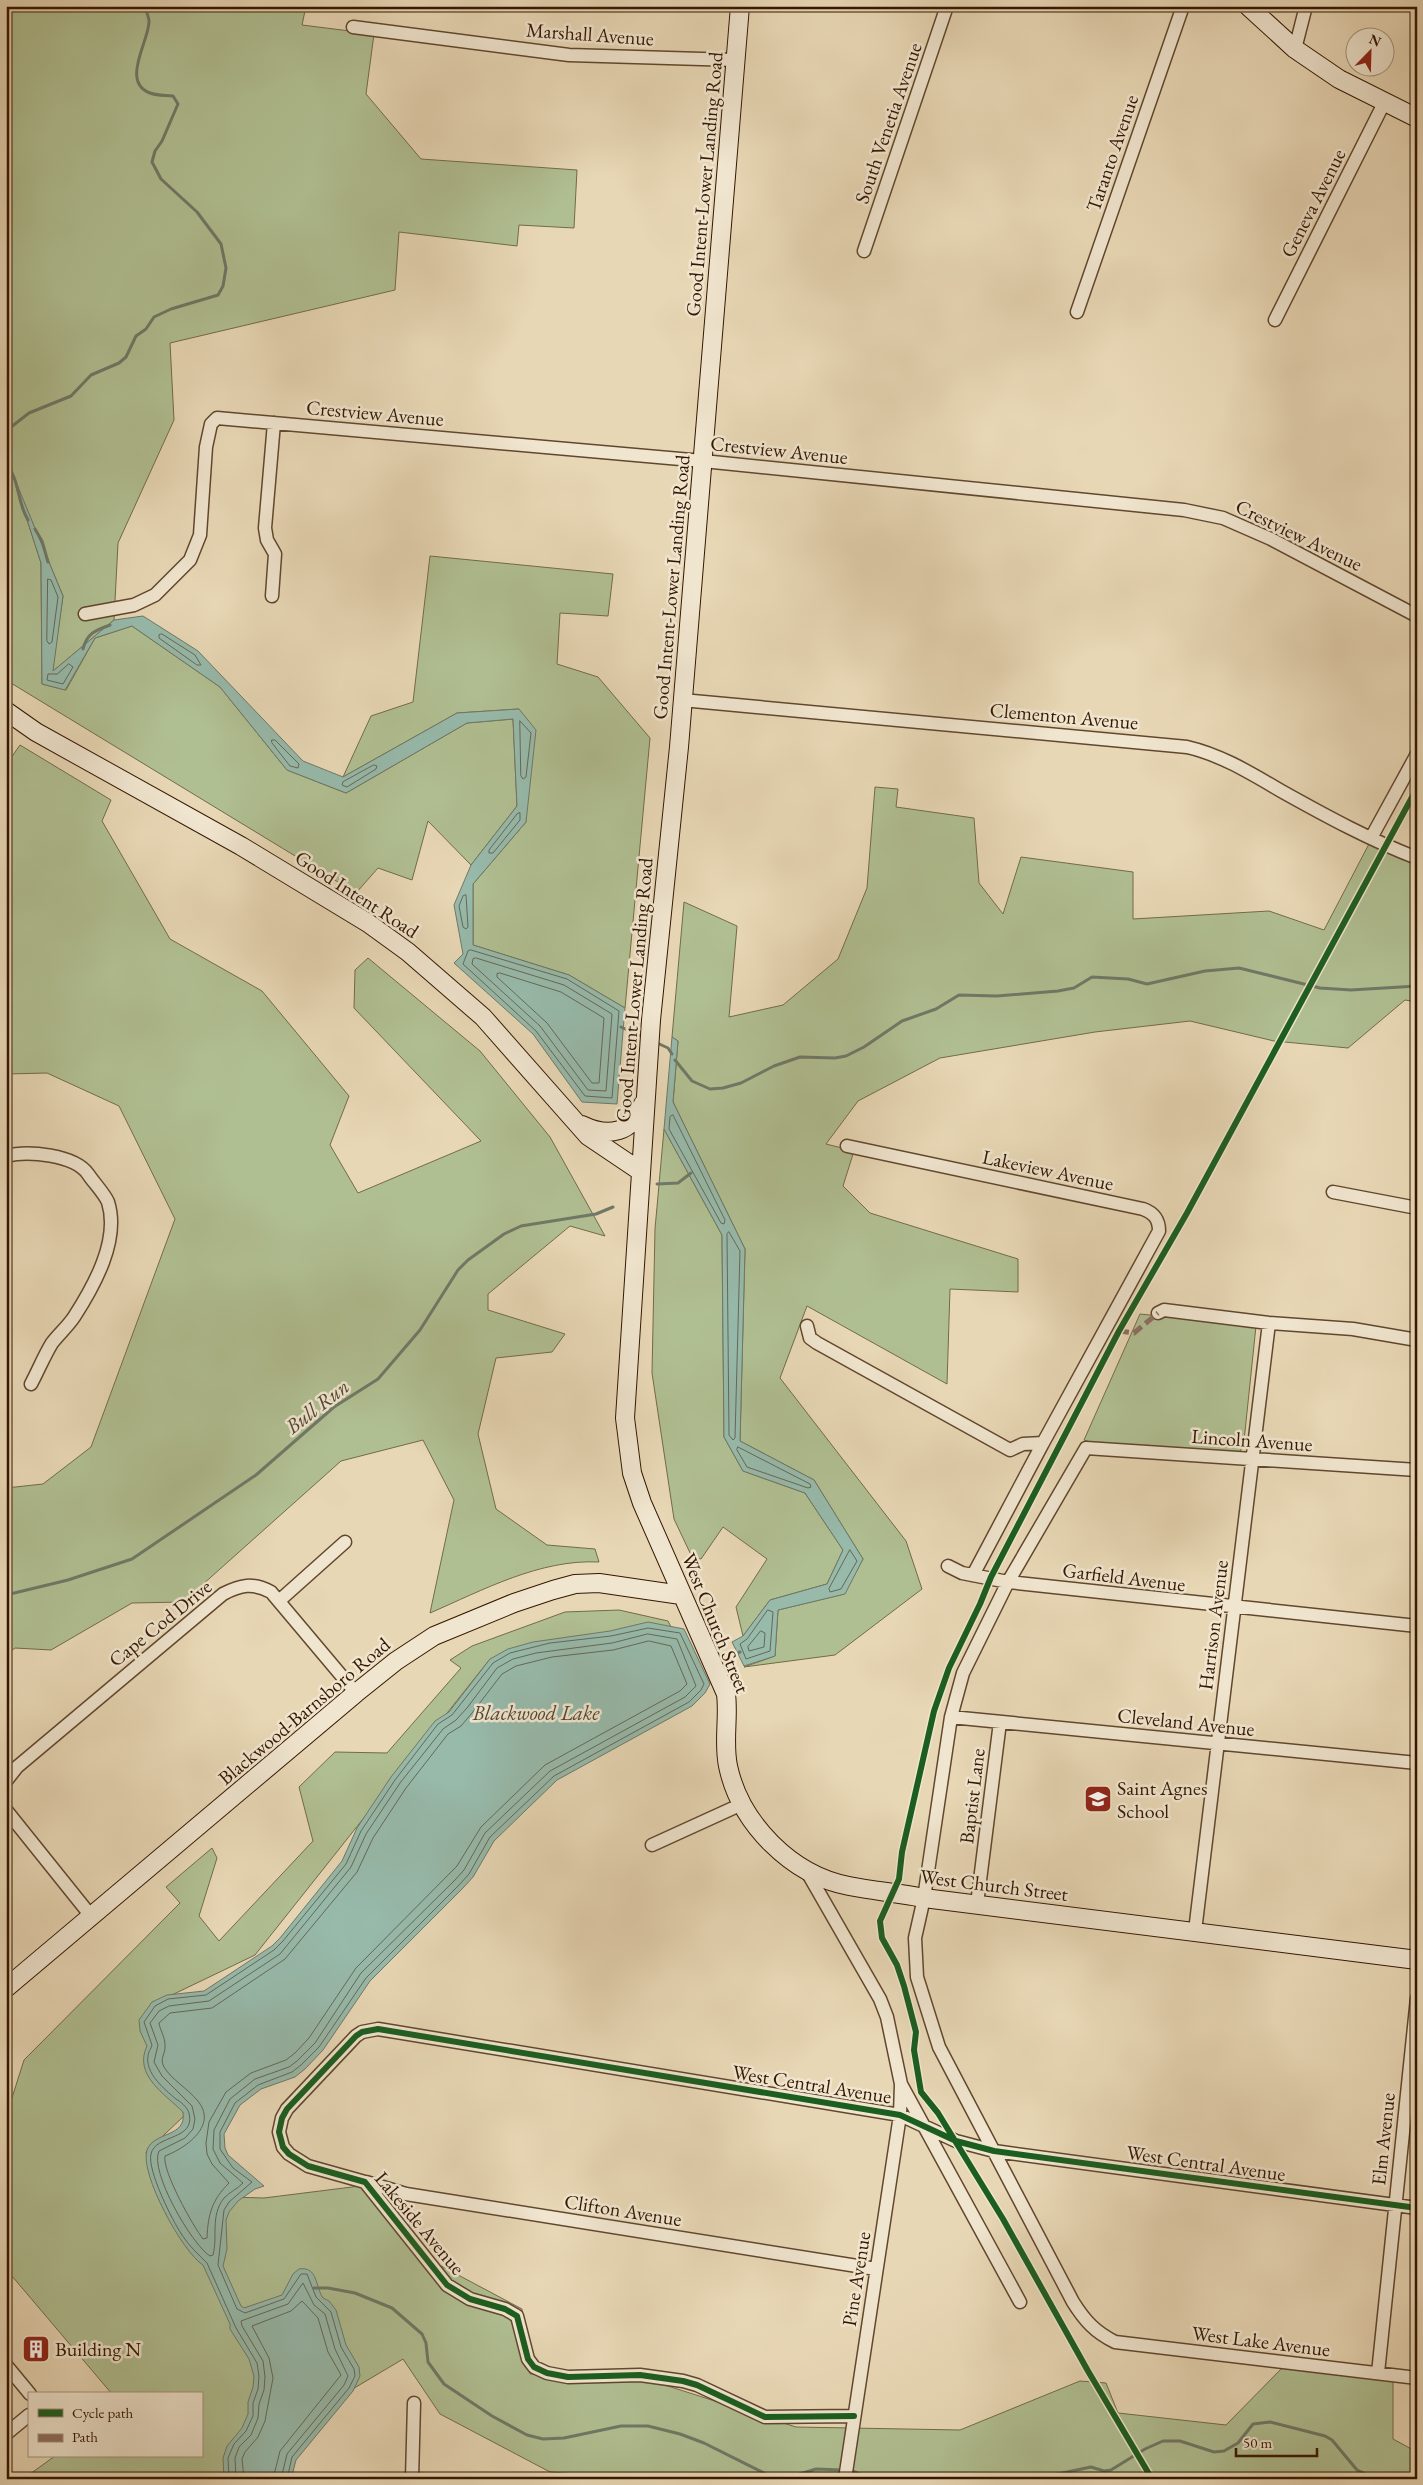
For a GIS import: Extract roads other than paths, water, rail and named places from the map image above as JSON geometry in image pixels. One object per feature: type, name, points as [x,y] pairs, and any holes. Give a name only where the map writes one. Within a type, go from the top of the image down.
[{"type":"main road","name":"Good Intent-Lower Landing Road","points":[[640,1171],[651,1020],[682,700],[740,6]]},
{"type":"main road","points":[[1248,6],[1295,49],[1339,79],[1417,118]]},
{"type":"main road","name":"Good Intent Road","points":[[6,711],[43,736],[289,874],[368,923],[408,952],[482,1016],[575,1122],[605,1149],[640,1171]]},
{"type":"main road","points":[[575,1122],[598,1132],[619,1132],[633,1122],[645,1099]]},
{"type":"main road","name":"West Church Street","points":[[640,1171],[625,1418],[632,1473],[642,1503],[721,1684],[727,1706],[726,1746],[728,1768],[742,1804],[772,1844],[823,1878],[849,1886],[924,1898],[1417,1960]]},
{"type":"main road","name":"Blackwood-Barnsboro Road","points":[[6,1988],[356,1693],[396,1661],[434,1636],[514,1603],[575,1584],[599,1583],[682,1595]]},
{"type":"street","name":"South Venetia Avenue","points":[[864,251],[947,6]]},
{"type":"street","name":"Taranto Avenue","points":[[1077,312],[1183,6]]},
{"type":"street","points":[[1295,49],[1306,6]]},
{"type":"street","name":"Marshall Avenue","points":[[353,27],[569,55],[735,60]]},
{"type":"street","name":"Geneva Avenue","points":[[1275,320],[1384,103]]},
{"type":"street","name":"Crestview Avenue","points":[[85,614],[134,605],[154,596],[190,560],[200,534],[206,447],[212,424],[217,418],[702,461],[1164,508],[1204,514],[1223,518],[1272,539],[1417,616]]},
{"type":"street","points":[[272,596],[275,554],[267,540],[265,528],[274,423]]},
{"type":"street","name":"Clementon Avenue","points":[[682,700],[1186,747],[1211,753],[1372,838],[1415,853]]},
{"type":"street","points":[[1372,838],[1417,754]]},
{"type":"street","name":"Lakeview Avenue","points":[[847,1146],[1152,1212],[1157,1219],[1159,1232],[1043,1443]]},
{"type":"street","points":[[6,1156],[17,1153],[39,1153],[82,1166],[107,1201],[111,1224],[106,1250],[92,1288],[73,1319],[52,1343],[31,1384]]},
{"type":"street","points":[[1333,1192],[1417,1208]]},
{"type":"street","points":[[1158,1314],[1164,1310],[1269,1324],[1353,1329],[1417,1340]]},
{"type":"street","name":"Harrison Avenue","points":[[1195,1932],[1269,1324]]},
{"type":"street","points":[[807,1326],[810,1338],[817,1343],[1010,1450],[1023,1444],[1043,1443]]},
{"type":"street","points":[[973,1575],[1043,1443]]},
{"type":"street","name":"Lincoln Avenue","points":[[1008,1582],[1086,1448],[1417,1470]]},
{"type":"street","points":[[280,1600],[344,1542]]},
{"type":"street","name":"Garfield Avenue","points":[[948,1566],[962,1573],[1008,1582],[1417,1626]]},
{"type":"street","points":[[994,2151],[939,2047],[925,2008],[917,1977],[915,1938],[924,1898],[951,1717],[963,1673],[1008,1582]]},
{"type":"street","name":"Cape Cod Drive","points":[[6,1781],[17,1767],[223,1594],[238,1587],[253,1585],[271,1592],[280,1600],[356,1693]]},
{"type":"street","name":"Cleveland Avenue","points":[[951,1717],[1417,1763]]},
{"type":"street","name":"Baptist Lane","points":[[977,1904],[1000,1722]]},
{"type":"street","points":[[652,1846],[742,1804]]},
{"type":"street","points":[[6,1810],[92,1916]]},
{"type":"street","points":[[804,1867],[880,1999],[887,2017],[901,2084],[1020,2302]]},
{"type":"street","name":"Elm Avenue","points":[[1378,2373],[1417,1998]]},
{"type":"street","name":"West Central Avenue","points":[[349,2043],[362,2032],[378,2029],[900,2115],[956,2141],[994,2151],[1417,2208]]},
{"type":"street","name":"Lakeside Avenue","points":[[349,2043],[287,2109],[282,2118],[280,2132],[283,2146],[289,2154],[303,2164],[365,2182],[447,2286],[464,2297],[505,2309],[517,2316],[528,2360],[534,2367],[547,2373],[568,2377],[640,2375],[683,2381],[697,2385],[764,2417],[854,2416]]},
{"type":"street","name":"Pine Avenue","points":[[845,2479],[900,2115],[901,2084]]},
{"type":"street","name":"West Lake Avenue","points":[[994,2151],[1073,2302],[1086,2322],[1102,2336],[1115,2342],[1417,2378]]},
{"type":"street","name":"Clifton Avenue","points":[[365,2182],[406,2194],[876,2269]]},
{"type":"street","points":[[6,2366],[28,2392]]},
{"type":"street","points":[[412,2479],[414,2403]]},
{"type":"street","points":[[6,2434],[28,2416]]},
{"type":"water","points":[[11,470],[63,596],[53,671],[114,620],[143,616],[198,651],[303,761],[343,777],[457,713],[519,709],[536,730],[526,822],[473,884],[473,945],[569,975],[625,1008],[617,1104],[582,1102],[533,1034],[454,963],[463,954],[454,905],[471,865],[517,806],[513,719],[467,723],[346,793],[287,770],[220,687],[132,626],[95,638],[65,690],[42,684],[41,563]]},
{"type":"water","points":[[672,1037],[678,1041],[673,1102],[745,1249],[740,1441],[814,1480],[863,1559],[845,1594],[778,1610],[775,1656],[744,1666],[732,1642],[743,1636],[770,1600],[827,1584],[843,1550],[805,1493],[743,1471],[724,1437],[722,1235],[664,1129]]},
{"type":"water","name":"Blackwood Lake","points":[[648,1622],[684,1629],[710,1684],[705,1693],[692,1706],[557,1780],[494,1841],[473,1877],[463,1888],[370,1981],[323,2050],[295,2077],[261,2089],[240,2105],[224,2134],[225,2148],[228,2155],[264,2186],[255,2189],[238,2201],[229,2212],[226,2220],[227,2249],[223,2266],[241,2306],[244,2308],[282,2295],[293,2274],[299,2269],[310,2271],[323,2298],[329,2301],[336,2310],[346,2345],[359,2367],[360,2376],[353,2391],[296,2460],[291,2479],[224,2479],[223,2458],[227,2446],[242,2428],[248,2414],[248,2402],[254,2376],[249,2359],[230,2329],[230,2324],[203,2265],[195,2258],[174,2229],[164,2212],[150,2176],[146,2161],[147,2150],[156,2140],[180,2126],[183,2120],[183,2112],[160,2091],[147,2075],[144,2066],[144,2056],[147,2046],[140,2031],[139,2020],[152,2002],[167,1995],[204,1991],[272,1946],[280,1938],[342,1861],[357,1828],[391,1777],[435,1721],[449,1712],[490,1659],[508,1649],[533,1642],[610,1631]]},
{"type":"waterway","points":[[6,431],[29,413],[71,396],[91,375],[119,363],[126,357],[136,336],[146,329],[154,317],[171,309],[218,295],[223,286],[226,268],[221,244],[197,212],[161,179],[152,162],[155,151],[162,141],[178,104],[173,96],[150,93],[141,87],[137,80],[139,60],[149,21],[144,6]]},
{"type":"waterway","points":[[6,463],[14,477],[24,513],[28,520]]},
{"type":"waterway","points":[[35,529],[42,541],[48,562]]},
{"type":"waterway","points":[[83,649],[87,639],[93,633],[110,625]]},
{"type":"waterway","points":[[675,1060],[692,1081],[710,1089],[723,1088],[741,1083],[774,1066],[800,1057],[835,1058],[846,1056],[864,1047],[902,1021],[936,1009],[959,995],[997,996],[1058,991],[1074,988],[1092,977],[1128,979],[1147,984],[1205,971],[1239,968],[1320,988],[1351,990],[1417,986]]},
{"type":"waterway","points":[[621,1027],[645,1038]]},
{"type":"waterway","points":[[655,1042],[668,1048],[672,1054]]},
{"type":"waterway","name":"Bull Run","points":[[657,1184],[678,1183],[691,1173]]},
{"type":"waterway","name":"Bull Run","points":[[6,1595],[68,1580],[132,1559],[256,1475],[334,1407],[378,1379],[420,1330],[458,1270],[468,1260],[504,1234],[521,1226],[596,1214],[613,1207]]},
{"type":"waterway","points":[[718,1661],[740,1652]]},
{"type":"waterway","points":[[314,2288],[328,2288],[355,2293],[392,2308],[422,2334],[426,2343],[428,2362],[444,2384],[492,2416],[527,2435],[543,2439],[564,2438],[621,2426],[648,2426],[680,2434],[704,2443],[770,2476],[790,2477],[816,2469],[843,2470]]},
{"type":"waterway","points":[[1021,2479],[1048,2476],[1091,2467],[1104,2471],[1111,2470],[1145,2449],[1163,2441],[1180,2441],[1214,2452],[1224,2451],[1238,2443],[1253,2424],[1270,2422],[1325,2436],[1332,2440],[1357,2470],[1377,2479]]},
{"type":"waterway","points":[[850,2470],[872,2479]]},
{"type":"waterway","points":[[894,2479],[910,2477],[920,2479]]},
{"type":"place","name":"Saint Agnes School","points":[[1098,1799]]},
{"type":"place","name":"Building N","points":[[36,2349]]}]
